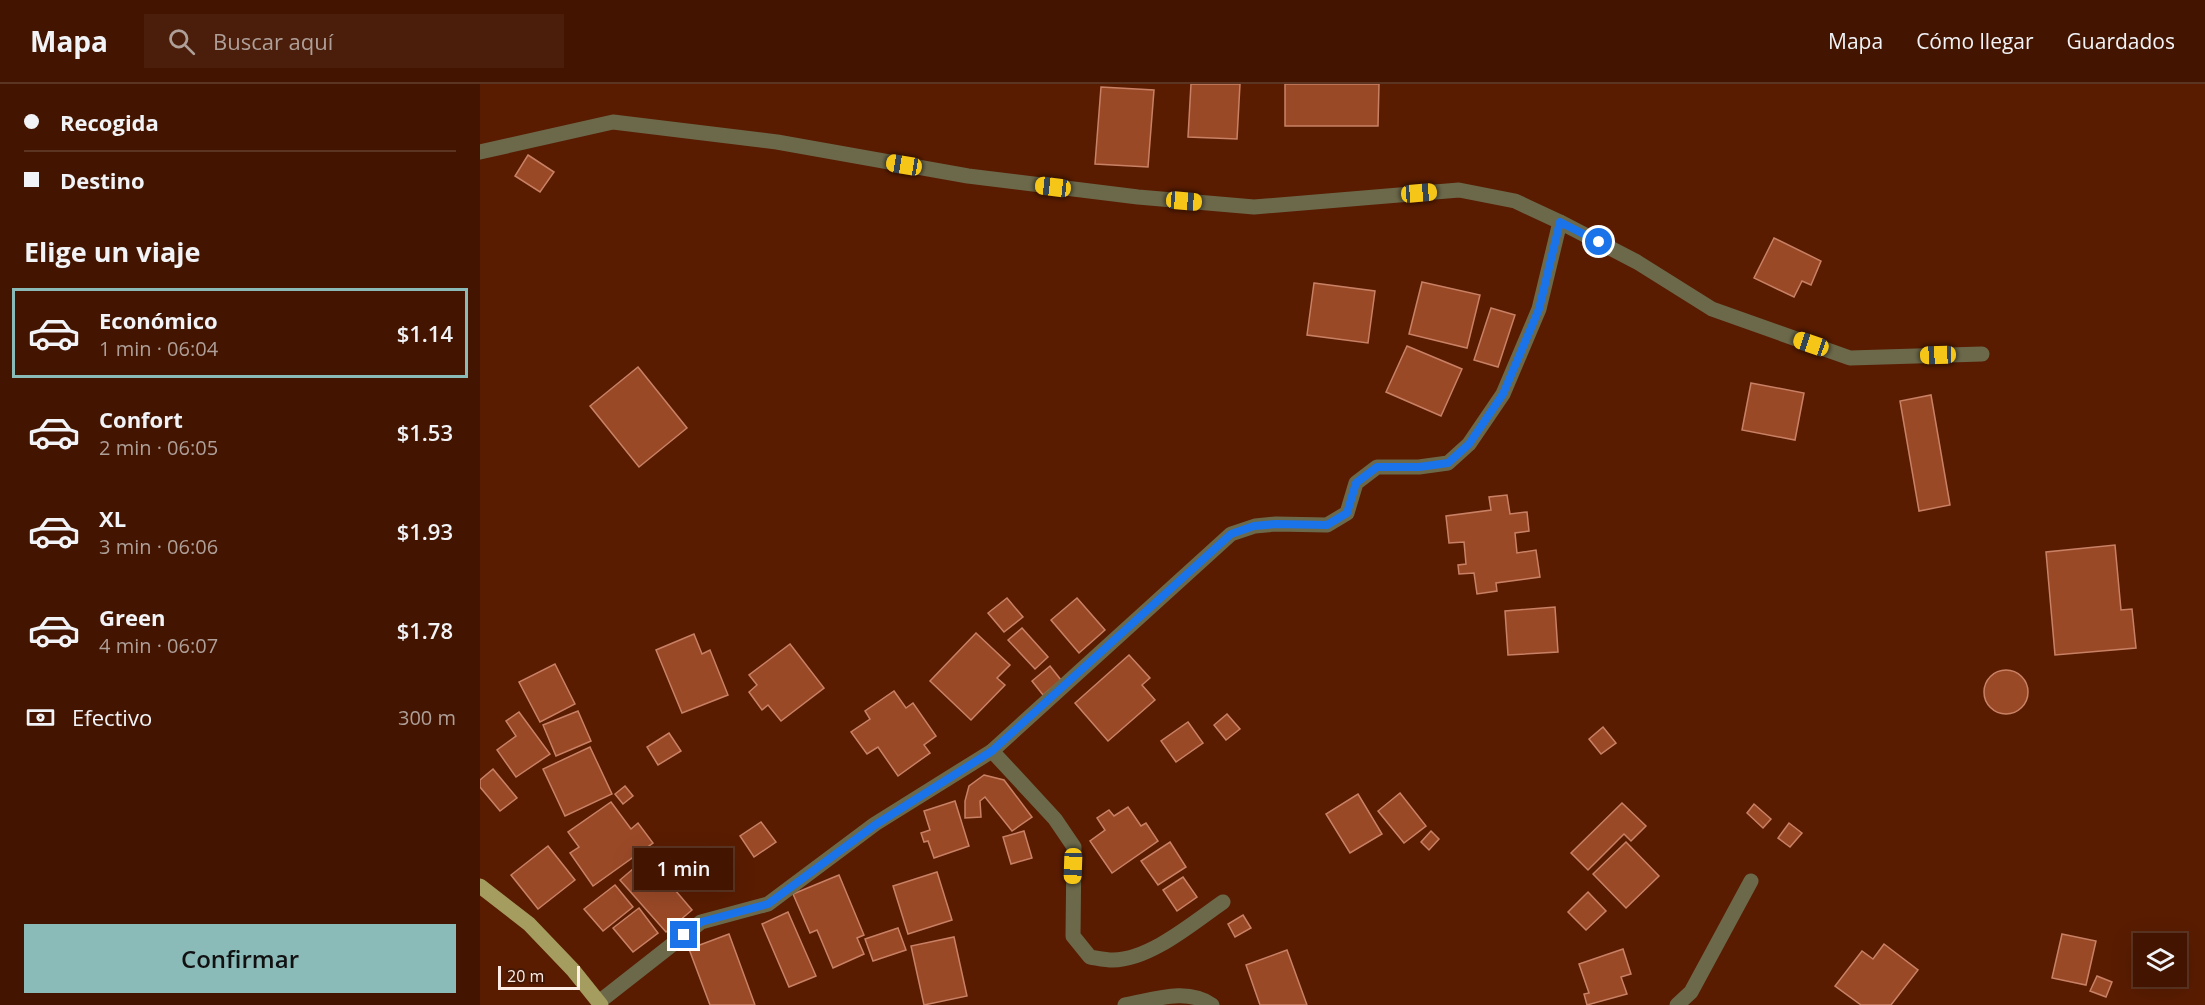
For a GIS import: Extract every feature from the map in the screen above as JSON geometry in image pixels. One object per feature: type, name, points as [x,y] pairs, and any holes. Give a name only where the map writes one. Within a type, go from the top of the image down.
[{"type":"main road","points":[[480,886],[529,924],[573,970],[600,1004]]},
{"type":"street","points":[[480,152],[613,122],[777,142],[968,176],[1138,197],[1254,207],[1459,190],[1515,201],[1637,262],[1712,309],[1850,358],[1982,354]]},
{"type":"street","points":[[600,1004],[701,922],[768,904],[875,825],[992,751],[1231,534],[1254,526],[1327,525],[1347,513],[1356,483],[1377,467],[1419,467],[1448,463],[1469,444],[1503,394],[1539,309],[1560,222]]},
{"type":"street","points":[[992,751],[1055,819],[1074,847],[1073,936],[1090,957],[1114,960],[1135,957],[1167,941],[1223,902]]},
{"type":"street","points":[[1677,1005],[1691,992],[1751,881]]},
{"type":"street","points":[[1125,1005],[1188,995],[1204,999],[1212,1005]]},
{"type":"building","points":[[1191,84],[1240,84],[1237,139],[1188,137]]},
{"type":"building","points":[[1285,84],[1379,84],[1378,126],[1285,126]]},
{"type":"building","points":[[1101,87],[1154,90],[1148,167],[1095,164]]},
{"type":"building","points":[[528,155],[554,172],[540,192],[515,176]]},
{"type":"building","points":[[1774,238],[1821,261],[1811,285],[1802,281],[1794,297],[1754,278]]},
{"type":"building","points":[[1422,282],[1480,295],[1467,348],[1409,334]]},
{"type":"building","points":[[1314,283],[1375,291],[1368,343],[1307,335]]},
{"type":"building","points":[[1491,308],[1515,315],[1498,367],[1474,360]]},
{"type":"building","points":[[1407,346],[1462,369],[1441,416],[1386,392]]},
{"type":"building","points":[[638,367],[687,428],[639,467],[590,406]]},
{"type":"building","points":[[1751,383],[1804,393],[1795,440],[1742,430]]},
{"type":"building","points":[[1931,395],[1950,505],[1919,511],[1900,401]]},
{"type":"building","points":[[1507,495],[1510,514],[1527,512],[1529,531],[1515,533],[1517,553],[1536,550],[1540,577],[1496,583],[1497,591],[1477,594],[1474,573],[1459,574],[1458,565],[1466,564],[1464,542],[1449,543],[1446,516],[1491,510],[1489,497]]},
{"type":"building","points":[[2115,545],[2121,610],[2132,609],[2136,648],[2055,655],[2046,552]]},
{"type":"building","points":[[1007,598],[1023,617],[1004,632],[988,613]]},
{"type":"building","points":[[1077,598],[1105,630],[1079,653],[1051,620]]},
{"type":"building","points":[[1555,607],[1558,652],[1508,655],[1505,611]]},
{"type":"building","points":[[1022,628],[1048,657],[1035,669],[1008,640]]},
{"type":"building","points":[[976,633],[1010,665],[997,678],[1005,685],[971,720],[930,681]]},
{"type":"building","points":[[694,634],[702,654],[710,650],[728,695],[682,713],[656,650]]},
{"type":"building","points":[[790,644],[824,688],[781,721],[768,705],[762,710],[749,692],[757,685],[749,675]]},
{"type":"building","points":[[1129,655],[1150,678],[1142,685],[1155,700],[1108,741],[1075,703]]},
{"type":"building","points":[[555,664],[575,704],[540,722],[519,682]]},
{"type":"building","points":[[1050,666],[1061,680],[1043,695],[1032,681]]},
{"type":"building","points":[[2006,670],[2022,676],[2028,692],[2022,708],[2006,714],[1990,708],[1984,692],[1990,676]]},
{"type":"building","points":[[894,691],[906,708],[913,703],[936,736],[924,745],[930,753],[898,776],[878,747],[867,754],[851,732],[870,719],[865,711]]},
{"type":"building","points":[[578,711],[591,741],[556,756],[543,725]]},
{"type":"building","points":[[519,712],[550,754],[516,777],[497,750],[516,736],[506,721]]},
{"type":"building","points":[[1227,714],[1240,729],[1226,740],[1214,725]]},
{"type":"building","points":[[1188,722],[1203,743],[1176,762],[1161,741]]},
{"type":"building","points":[[1603,727],[1616,743],[1601,754],[1589,739]]},
{"type":"building","points":[[669,733],[681,751],[658,765],[647,747]]},
{"type":"building","points":[[590,747],[612,794],[565,816],[543,769]]},
{"type":"building","points":[[493,769],[517,798],[500,811],[480,787],[480,780]]},
{"type":"building","points":[[984,775],[1004,780],[1032,817],[1012,831],[985,797],[980,801],[981,817],[965,818],[965,801],[969,786]]},
{"type":"building","points":[[625,786],[633,796],[623,804],[615,794]]},
{"type":"building","points":[[1400,793],[1426,826],[1404,843],[1378,811]]},
{"type":"building","points":[[1358,794],[1382,834],[1350,853],[1326,814]]},
{"type":"building","points":[[955,801],[969,846],[934,858],[928,841],[924,842],[921,833],[930,830],[924,811]]},
{"type":"building","points":[[611,802],[631,829],[638,823],[653,843],[593,886],[570,853],[579,847],[568,832]]},
{"type":"building","points":[[1622,803],[1646,826],[1631,841],[1624,834],[1588,870],[1571,853]]},
{"type":"building","points":[[1754,804],[1771,819],[1763,828],[1747,813]]},
{"type":"building","points":[[1128,807],[1141,826],[1146,823],[1158,841],[1112,873],[1090,841],[1105,830],[1097,818],[1109,810],[1114,816]]},
{"type":"building","points":[[761,822],[776,842],[754,857],[740,836]]},
{"type":"building","points":[[1789,823],[1802,833],[1790,847],[1778,838]]},
{"type":"building","points":[[1024,831],[1032,858],[1011,864],[1003,837]]},
{"type":"building","points":[[1431,831],[1439,839],[1429,850],[1421,842]]},
{"type":"building","points":[[1170,842],[1186,867],[1158,885],[1141,861]]},
{"type":"building","points":[[1626,842],[1659,876],[1626,908],[1593,874]]},
{"type":"building","points":[[548,846],[575,880],[538,909],[511,875]]},
{"type":"building","points":[[647,857],[692,910],[666,932],[620,880]]},
{"type":"building","points":[[937,872],[952,920],[908,934],[893,886]]},
{"type":"building","points":[[839,875],[864,935],[857,938],[864,954],[833,968],[817,930],[810,933],[793,894]]},
{"type":"building","points":[[1183,877],[1197,897],[1177,911],[1163,890]]},
{"type":"building","points":[[615,885],[633,907],[603,931],[584,909]]},
{"type":"building","points":[[1588,892],[1606,911],[1586,930],[1568,912]]},
{"type":"building","points":[[639,908],[658,933],[633,952],[613,928]]},
{"type":"building","points":[[788,912],[816,976],[789,987],[762,924]]},
{"type":"building","points":[[1243,915],[1251,928],[1235,937],[1228,924]]},
{"type":"building","points":[[898,928],[906,950],[873,961],[865,939]]},
{"type":"building","points":[[729,934],[755,1005],[710,1005],[689,949]]},
{"type":"building","points":[[2062,934],[2096,941],[2086,985],[2052,978]]},
{"type":"building","points":[[954,937],[967,996],[924,1005],[911,946]]},
{"type":"building","points":[[1884,944],[1918,970],[1891,1005],[1861,1005],[1835,986],[1862,951],[1873,959]]},
{"type":"building","points":[[1623,949],[1631,974],[1621,977],[1627,994],[1587,1005],[1584,994],[1589,993],[1579,964]]},
{"type":"building","points":[[1287,950],[1307,1005],[1260,1005],[1246,965]]},
{"type":"building","points":[[2097,976],[2112,982],[2106,997],[2090,991]]},
{"type":"route","points":[[684,935],[701,922],[768,904],[875,825],[992,751],[1231,534],[1254,526],[1327,525],[1347,513],[1356,483],[1377,467],[1419,467],[1448,463],[1469,444],[1503,394],[1539,309],[1560,222],[1599,242]]}]
